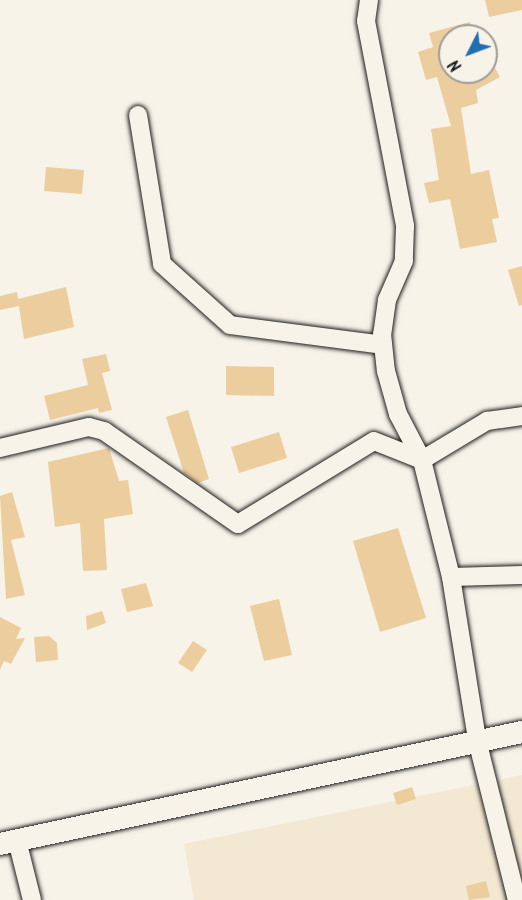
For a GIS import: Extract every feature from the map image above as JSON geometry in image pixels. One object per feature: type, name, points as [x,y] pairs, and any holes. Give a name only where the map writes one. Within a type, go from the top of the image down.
[{"type":"street","points":[[369,0],[366,21],[405,226],[404,261],[387,300],[383,345],[398,414],[422,460],[451,577],[477,740],[517,900]]},
{"type":"street","points":[[138,115],[162,264],[230,326],[383,345]]},
{"type":"street","points":[[422,460],[487,421],[522,417]]},
{"type":"street","points":[[0,448],[89,427],[104,430],[238,524],[374,441],[422,460]]},
{"type":"street","points":[[451,577],[522,575]]},
{"type":"street","points":[[32,900],[8,842],[522,732]]},
{"type":"shaded area","points":[[522,775],[522,900],[194,900],[184,844]]},
{"type":"building","points":[[485,0],[522,0],[522,10],[489,17]]},
{"type":"building","points":[[438,31],[438,80],[437,77],[426,80],[418,52],[433,47],[429,33]]},
{"type":"building","points":[[439,84],[487,84],[476,90],[478,103],[461,108],[471,174],[489,170],[499,218],[492,219],[497,242],[460,249],[450,199],[429,203],[424,183],[439,180],[431,129],[451,126]]},
{"type":"building","points":[[46,167],[84,170],[82,194],[44,191]]},
{"type":"building","points":[[522,266],[522,305],[519,306],[508,270]]},
{"type":"building","points":[[66,287],[74,327],[24,339],[19,306],[0,310],[0,296],[17,292],[18,299]]},
{"type":"building","points":[[106,354],[110,371],[102,373],[112,410],[99,413],[98,408],[50,420],[44,396],[88,385],[82,359]]},
{"type":"building","points":[[226,366],[274,367],[274,396],[226,395]]},
{"type":"building","points":[[188,410],[209,479],[198,483],[184,473],[166,417]]},
{"type":"building","points":[[279,432],[287,458],[239,473],[231,447]]},
{"type":"building","points":[[109,448],[119,481],[128,480],[133,514],[104,519],[107,570],[83,571],[80,523],[55,527],[48,462]]},
{"type":"building","points":[[12,492],[25,537],[11,540],[25,595],[6,599],[0,496]]},
{"type":"building","points":[[398,528],[426,618],[380,632],[353,541]]},
{"type":"building","points":[[146,583],[153,606],[127,612],[121,589]]},
{"type":"building","points":[[279,599],[292,655],[264,661],[250,606]]},
{"type":"building","points":[[102,611],[106,623],[87,630],[86,616]]},
{"type":"building","points":[[0,617],[21,628],[16,639],[25,638],[11,664],[4,661],[0,670]]},
{"type":"building","points":[[49,636],[57,643],[58,660],[36,662],[34,637]]},
{"type":"building","points":[[193,641],[207,650],[192,672],[178,663]]},
{"type":"building","points":[[412,787],[416,799],[397,805],[393,793]]},
{"type":"building","points":[[486,881],[490,897],[469,900],[466,886]]}]
